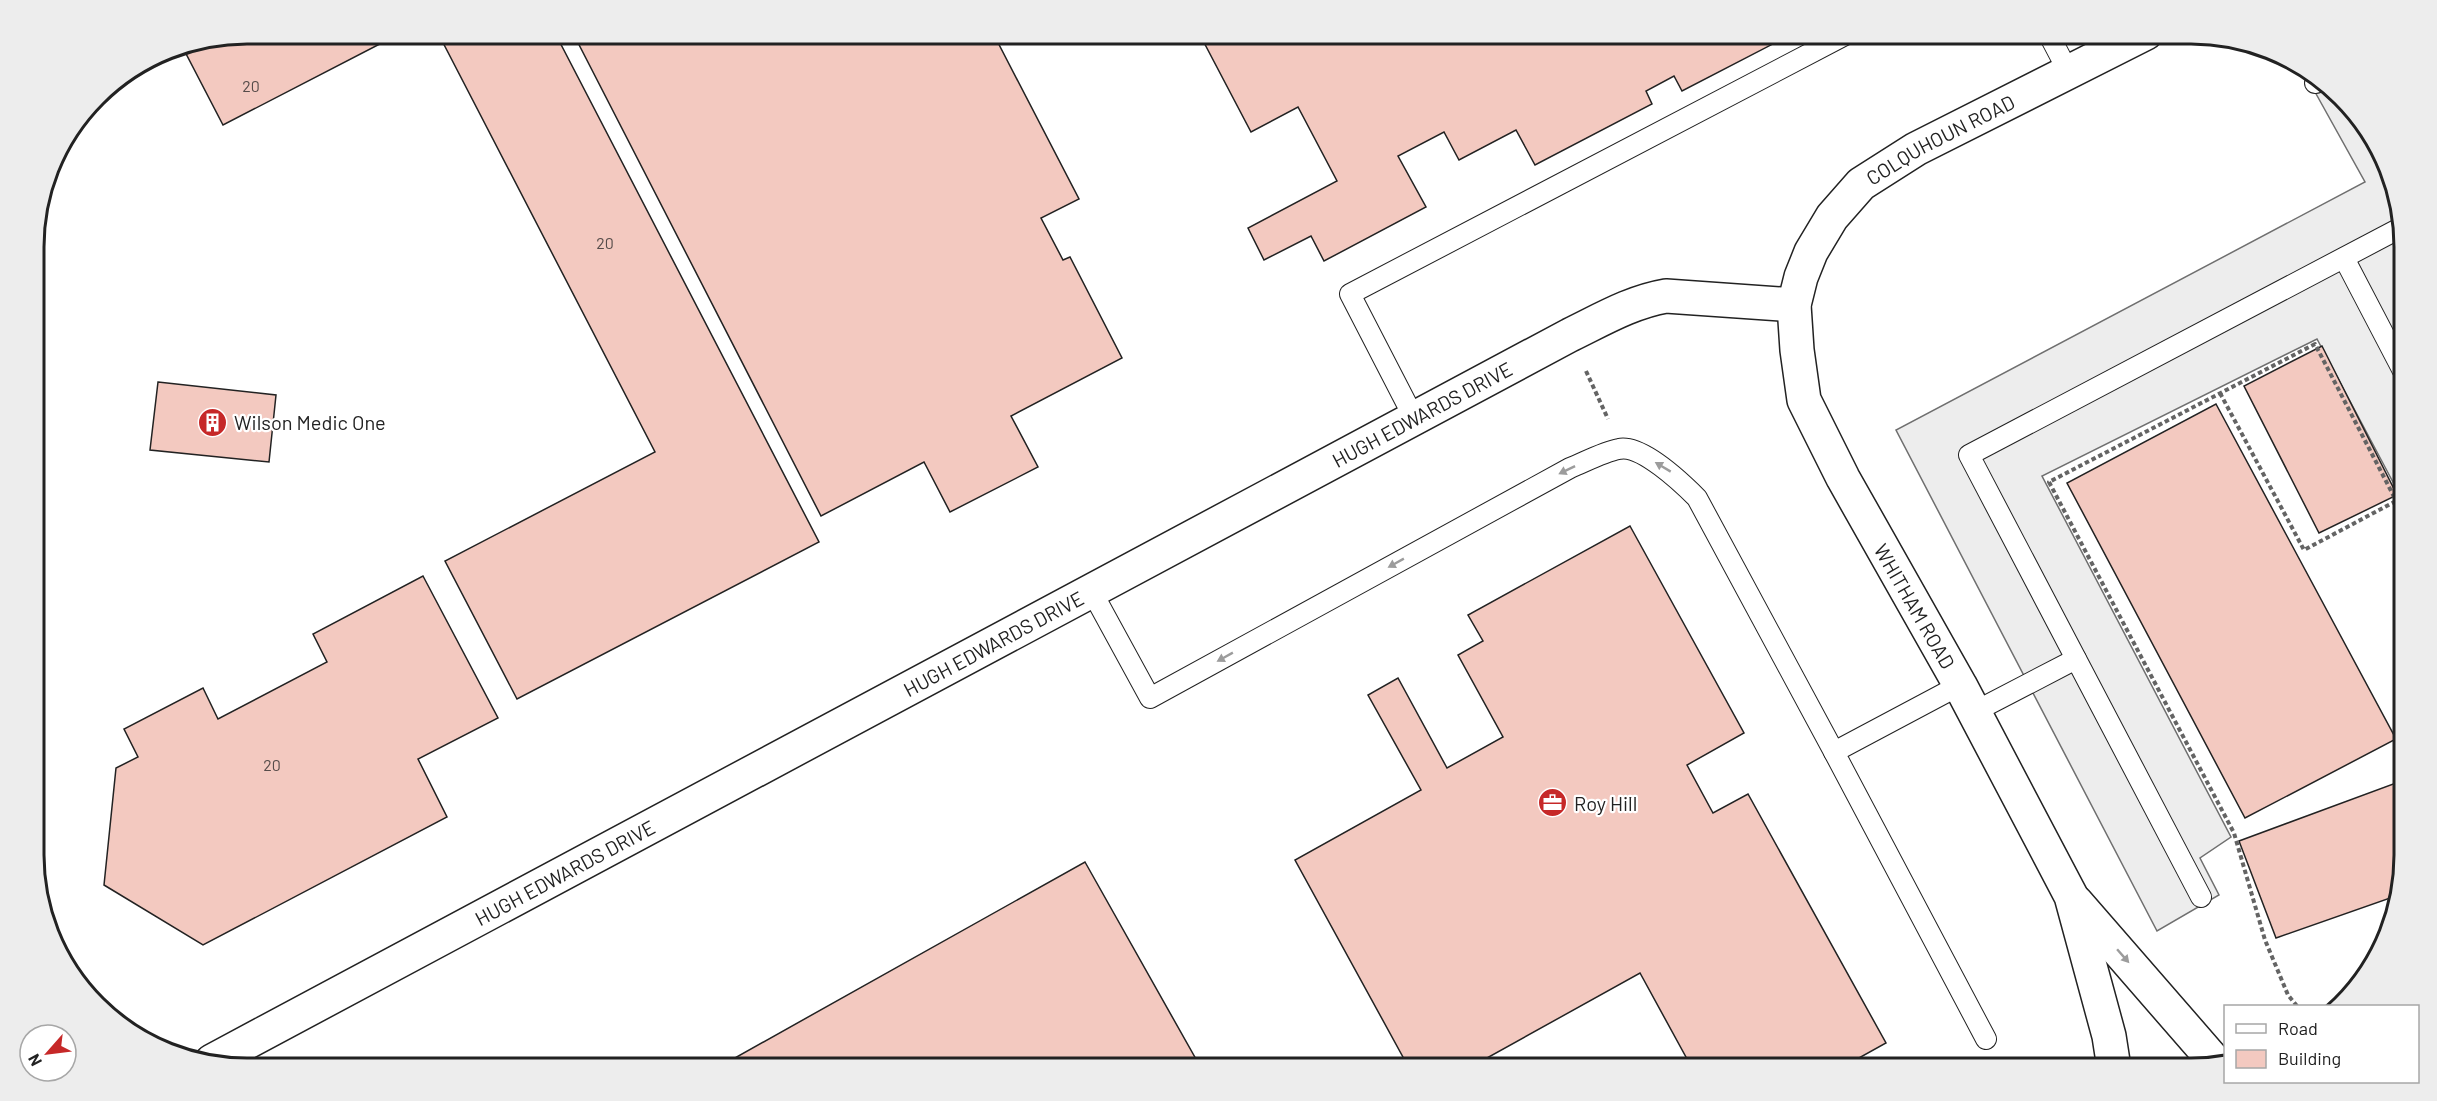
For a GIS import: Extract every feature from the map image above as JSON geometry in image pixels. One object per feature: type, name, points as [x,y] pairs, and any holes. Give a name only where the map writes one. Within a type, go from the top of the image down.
[{"type":"street","name":"COLQUHOUN ROAD","points":[[1794,305],[1801,277],[1811,252],[1832,217],[1861,184],[1916,149],[2125,44]]},
{"type":"street","name":"HUGH EDWARDS DRIVE","points":[[221,1056],[1570,335],[1645,300],[1666,296],[1794,305]]},
{"type":"street","name":"WHITHAM ROAD","points":[[1794,305],[1804,400],[1843,478],[1967,698],[2071,896],[2109,1036],[2112,1057]]},
{"type":"street","name":"WHITHAM ROAD","points":[[2071,896],[2210,1057]]},
{"type":"lane","points":[[1414,418],[1350,294],[1828,44]]},
{"type":"lane","points":[[2054,44],[2069,73]]},
{"type":"lane","points":[[2201,897],[1969,455],[2393,232]]},
{"type":"lane","points":[[2344,258],[2394,354]]},
{"type":"lane","points":[[1091,590],[1150,698],[1570,468],[1621,448],[1644,456],[1671,472],[1697,498],[1986,1039]]},
{"type":"lane","points":[[1834,752],[1967,698],[2076,659]]},
{"type":"path","points":[[1570,335],[1621,448]]},
{"type":"path","points":[[2296,1005],[2288,995],[2265,940],[2234,833],[2049,482],[2315,344],[2394,497]]},
{"type":"path","points":[[2220,393],[2304,550],[2394,502]]},
{"type":"shaded area","points":[[2310,82],[2334,103],[2352,123],[2378,169],[2387,194],[2394,246],[2394,484],[2317,339],[2042,476],[2231,837],[2200,858],[2219,895],[2157,931],[1896,430],[2365,182]]},
{"type":"building","points":[[380,44],[223,125],[186,53],[220,45]]},
{"type":"building","points":[[444,44],[561,44],[819,542],[517,699],[445,561],[655,452]]},
{"type":"building","points":[[579,44],[999,44],[1079,199],[1041,218],[1063,260],[1070,257],[1122,358],[1011,416],[1038,467],[950,512],[924,462],[821,516]]},
{"type":"building","points":[[1205,44],[1773,44],[1682,91],[1674,76],[1646,91],[1652,104],[1535,165],[1516,130],[1459,160],[1444,132],[1398,156],[1426,207],[1324,261],[1311,236],[1264,260],[1248,228],[1337,181],[1298,107],[1251,132]]},
{"type":"building","points":[[2322,346],[2394,489],[2394,496],[2319,533],[2244,386]]},
{"type":"building","name":"Wilson Medic One","points":[[158,382],[276,395],[269,462],[150,450]]},
{"type":"building","points":[[2216,404],[2394,735],[2394,740],[2245,818],[2067,483]]},
{"type":"building","name":"Roy Hill","points":[[1630,526],[1744,733],[1687,765],[1713,813],[1748,794],[1886,1043],[1860,1057],[1686,1057],[1640,973],[1488,1057],[1403,1057],[1295,860],[1421,790],[1368,695],[1398,678],[1447,768],[1503,737],[1458,655],[1483,641],[1468,615]]},
{"type":"building","points":[[423,576],[498,718],[418,759],[447,817],[203,945],[104,885],[116,768],[138,757],[124,729],[203,688],[218,719],[327,662],[313,634]]},
{"type":"building","points":[[2394,784],[2394,855],[2389,898],[2276,938],[2239,841]]},
{"type":"building","points":[[1085,862],[1195,1058],[735,1058]]},
{"type":"place","name":"Wilson Medic One","points":[[213,422]]},
{"type":"place","name":"Roy Hill","points":[[1553,803]]}]
